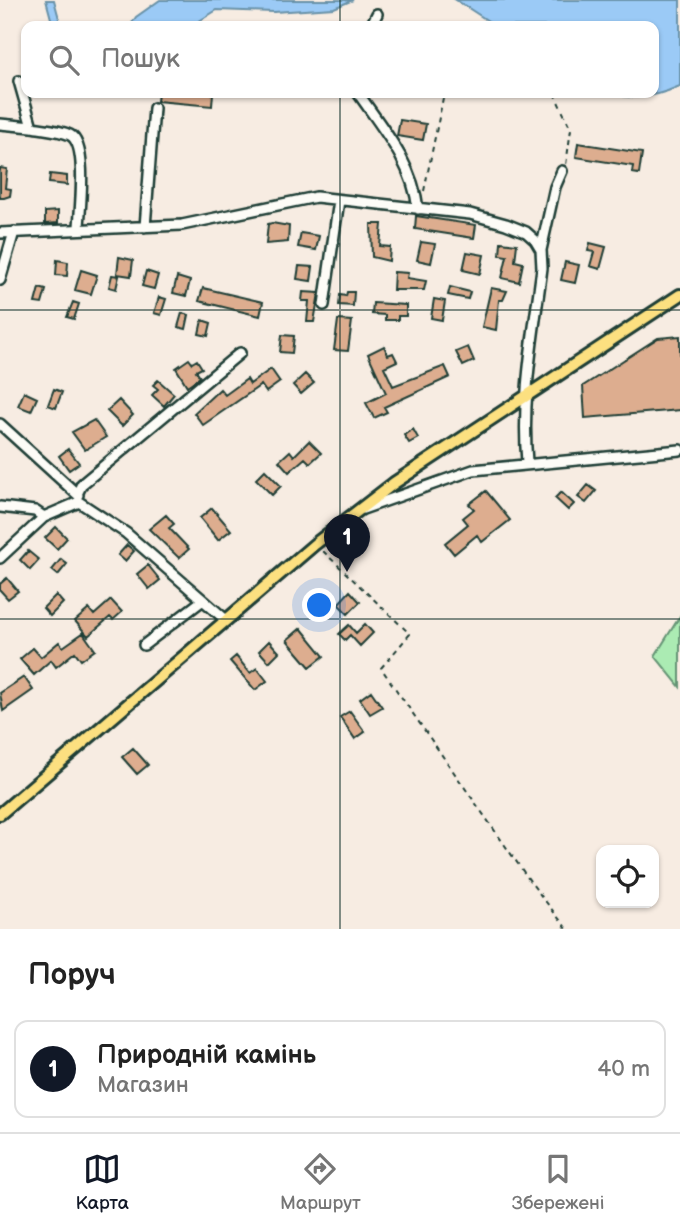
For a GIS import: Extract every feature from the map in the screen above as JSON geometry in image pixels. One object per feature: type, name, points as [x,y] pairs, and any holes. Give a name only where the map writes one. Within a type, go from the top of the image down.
[{"type":"main road","points":[[0,814],[358,510],[394,483],[680,295]]},
{"type":"street","points":[[373,21],[377,13]]},
{"type":"street","points":[[19,81],[21,88]]},
{"type":"street","points":[[24,98],[32,127]]},
{"type":"street","points":[[362,98],[394,144],[410,175],[415,186],[418,209]]},
{"type":"street","points":[[145,227],[154,108]]},
{"type":"street","points":[[0,124],[70,135],[78,141],[81,153],[79,227]]},
{"type":"street","points":[[527,462],[524,428],[526,397],[542,268],[541,250],[555,187],[562,172]]},
{"type":"street","points":[[0,233],[79,227],[182,225],[296,199],[340,200],[470,214],[526,232],[541,250]]},
{"type":"street","points":[[324,305],[340,200]]},
{"type":"street","points":[[0,280],[14,232]]},
{"type":"street","points":[[0,558],[44,517],[79,497],[82,484],[240,353]]},
{"type":"street","points":[[0,424],[79,497],[126,533],[226,620]]},
{"type":"street","points":[[358,510],[473,470],[527,462],[626,457],[680,450]]},
{"type":"street","points":[[0,507],[35,511],[44,517]]},
{"type":"street","points":[[144,645],[203,600]]},
{"type":"path","points":[[418,209],[443,98]]},
{"type":"path","points":[[315,544],[355,578],[410,634],[381,668],[532,884],[567,929]]},
{"type":"green space","points":[[680,616],[680,687],[655,656]]},
{"type":"water","points":[[46,0],[54,0],[60,21],[52,21]]},
{"type":"water","points":[[160,0],[353,0],[334,8],[274,12],[217,10],[199,21],[133,21]]},
{"type":"water","points":[[456,0],[680,0],[680,86],[659,93],[659,21],[488,21]]},
{"type":"building","points":[[157,98],[213,98],[212,106],[157,101]]},
{"type":"building","points":[[400,120],[426,124],[423,140],[397,136]]},
{"type":"building","points":[[578,143],[642,153],[639,174],[632,173],[633,166],[576,157]]},
{"type":"building","points":[[0,168],[7,169],[5,188],[11,189],[10,196],[4,198],[0,198]]},
{"type":"building","points":[[50,174],[67,176],[67,185],[49,183]]},
{"type":"building","points":[[58,211],[58,223],[45,224],[45,212]]},
{"type":"building","points":[[416,216],[476,225],[474,238],[415,229]]},
{"type":"building","points":[[268,224],[289,226],[288,242],[266,244]]},
{"type":"building","points":[[371,224],[382,224],[380,246],[390,247],[389,261],[372,257]]},
{"type":"building","points":[[301,233],[319,236],[316,250],[298,247]]},
{"type":"building","points":[[421,242],[435,244],[431,263],[417,260]]},
{"type":"building","points":[[501,242],[517,244],[515,261],[523,263],[519,282],[502,278],[507,256],[500,255]]},
{"type":"building","points":[[590,243],[606,247],[600,269],[590,266],[594,252],[588,251]]},
{"type":"building","points":[[467,252],[484,255],[480,274],[463,270]]},
{"type":"building","points":[[119,257],[133,260],[131,276],[117,274]]},
{"type":"building","points":[[57,260],[68,262],[67,276],[56,275]]},
{"type":"building","points":[[565,262],[579,265],[575,283],[561,280]]},
{"type":"building","points":[[299,266],[313,267],[311,281],[297,279]]},
{"type":"building","points":[[81,270],[97,275],[91,294],[75,290]]},
{"type":"building","points":[[146,271],[158,275],[154,289],[142,286]]},
{"type":"building","points":[[394,272],[408,273],[407,278],[426,281],[424,290],[393,290]]},
{"type":"building","points":[[112,275],[119,276],[116,289],[109,287]]},
{"type":"building","points":[[177,277],[190,281],[186,296],[173,293]]},
{"type":"building","points":[[450,287],[470,292],[468,299],[448,295]]},
{"type":"building","points":[[39,288],[46,290],[42,304],[35,303]]},
{"type":"building","points":[[203,288],[263,302],[260,316],[199,301]]},
{"type":"building","points":[[491,288],[507,291],[503,300],[499,300],[496,330],[482,327]]},
{"type":"building","points":[[303,292],[319,293],[314,322],[307,322],[309,301],[302,301]]},
{"type":"building","points":[[347,292],[354,292],[353,306],[339,305],[340,295],[346,296]]},
{"type":"building","points":[[159,297],[166,299],[161,315],[154,313]]},
{"type":"building","points":[[434,299],[445,301],[442,320],[431,318]]},
{"type":"building","points":[[73,302],[79,304],[74,319],[67,317]]},
{"type":"building","points":[[373,303],[406,305],[406,316],[398,316],[398,320],[385,320],[385,315],[372,314]]},
{"type":"building","points":[[182,313],[189,315],[186,329],[178,327]]},
{"type":"building","points":[[202,320],[211,323],[208,336],[199,334]]},
{"type":"building","points":[[338,320],[352,321],[348,351],[334,350]]},
{"type":"building","points":[[282,335],[294,336],[292,353],[280,352]]},
{"type":"building","points":[[680,336],[680,410],[585,418],[583,386],[658,338]]},
{"type":"building","points":[[384,346],[388,355],[393,353],[397,361],[384,367],[393,386],[445,366],[450,377],[384,407],[387,412],[374,418],[366,403],[386,393],[368,354]]},
{"type":"building","points":[[468,347],[474,361],[463,366],[456,352]]},
{"type":"building","points":[[189,359],[192,363],[197,360],[202,368],[196,371],[200,377],[187,386],[176,368]]},
{"type":"building","points":[[271,369],[280,382],[266,392],[261,385],[203,425],[194,413],[220,389],[225,395],[247,379],[250,384]]},
{"type":"building","points":[[305,374],[314,383],[301,394],[293,385]]},
{"type":"building","points":[[158,380],[174,394],[164,406],[152,395],[158,389],[153,385]]},
{"type":"building","points":[[54,389],[62,392],[56,408],[48,405]]},
{"type":"building","points":[[24,392],[37,398],[31,411],[18,406]]},
{"type":"building","points":[[119,400],[133,415],[122,426],[107,411]]},
{"type":"building","points":[[94,420],[106,437],[85,450],[72,432]]},
{"type":"building","points":[[413,429],[418,438],[409,443],[404,435]]},
{"type":"building","points":[[309,441],[321,453],[310,463],[305,458],[289,472],[279,461],[290,451],[294,456]]},
{"type":"building","points":[[68,449],[79,463],[69,470],[59,456]]},
{"type":"building","points":[[265,470],[281,486],[272,495],[256,479]]},
{"type":"building","points":[[588,485],[596,491],[586,503],[578,497]]},
{"type":"building","points":[[486,491],[510,520],[482,542],[477,535],[454,554],[445,543],[468,524],[463,518],[474,509],[469,504]]},
{"type":"building","points":[[561,492],[574,504],[568,510],[555,498]]},
{"type":"building","points":[[212,508],[231,530],[218,540],[200,518]]},
{"type":"building","points":[[166,515],[174,524],[169,528],[189,549],[179,558],[149,529]]},
{"type":"building","points":[[56,527],[67,538],[57,549],[45,538]]},
{"type":"building","points":[[127,545],[134,551],[125,561],[118,555]]},
{"type":"building","points":[[28,551],[39,560],[30,570],[20,560]]},
{"type":"building","points":[[61,559],[67,564],[58,575],[52,570]]},
{"type":"building","points":[[148,565],[160,580],[149,589],[137,574]]},
{"type":"building","points":[[7,578],[18,591],[8,599],[0,590],[0,584]]},
{"type":"building","points":[[350,591],[360,602],[348,614],[338,604]]},
{"type":"building","points":[[56,595],[63,603],[50,616],[43,608]]},
{"type":"building","points":[[111,600],[122,612],[113,620],[110,617],[88,636],[75,621],[89,609],[94,615]]},
{"type":"building","points":[[365,624],[373,633],[360,646],[350,635],[345,640],[339,634],[349,625],[356,633]]},
{"type":"building","points":[[301,628],[324,656],[310,667],[287,640]]},
{"type":"building","points":[[83,633],[95,650],[81,660],[75,652],[56,667],[51,660],[34,675],[20,659],[33,648],[41,657],[59,642],[63,647]]},
{"type":"building","points":[[269,641],[279,652],[269,662],[259,651]]},
{"type":"building","points":[[236,656],[250,673],[257,668],[267,681],[255,690],[230,661]]},
{"type":"building","points":[[24,677],[33,690],[3,711],[0,693]]},
{"type":"building","points":[[371,691],[382,707],[370,714],[360,699]]},
{"type":"building","points":[[350,711],[365,732],[355,739],[340,717]]},
{"type":"building","points":[[133,748],[148,765],[137,774],[122,757]]},
{"type":"place","name":"Природній камінь","points":[[347,572]]}]
